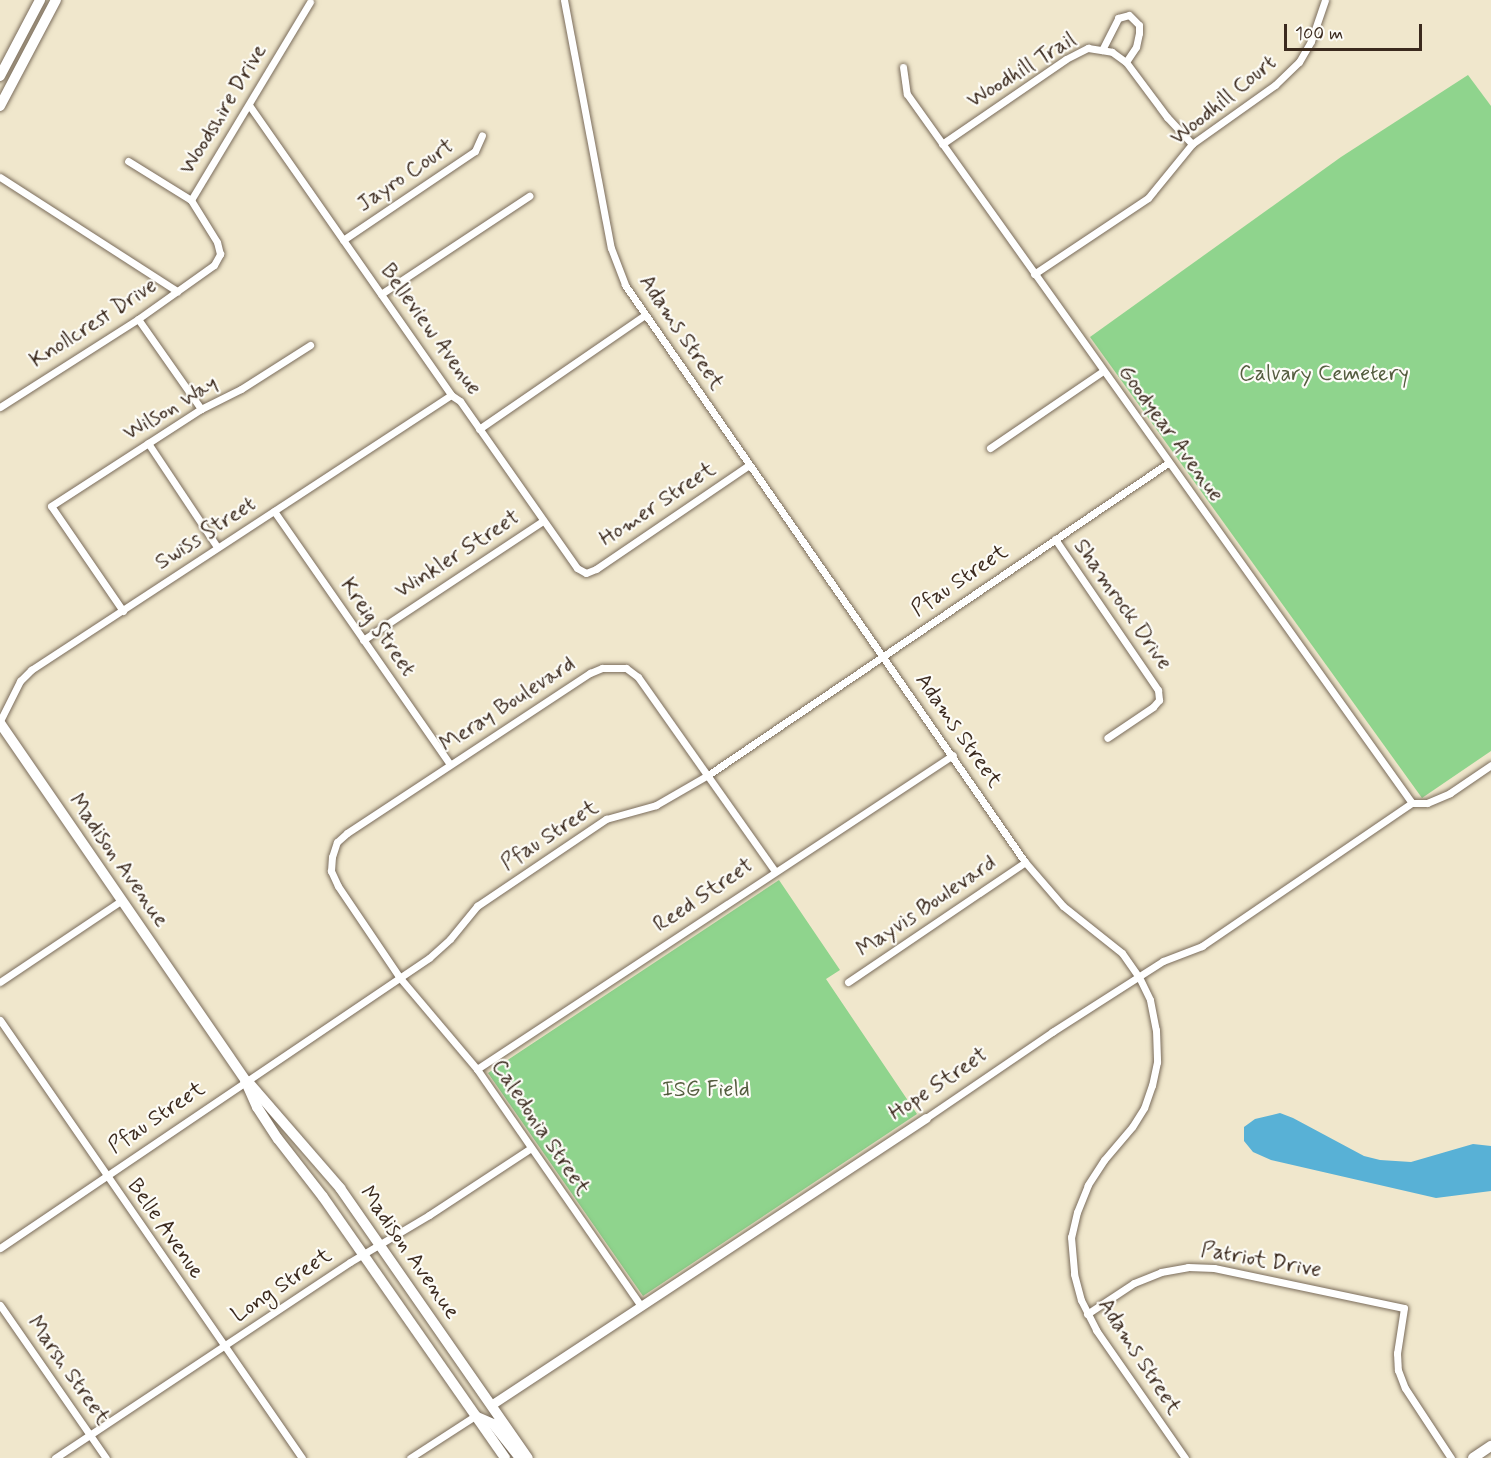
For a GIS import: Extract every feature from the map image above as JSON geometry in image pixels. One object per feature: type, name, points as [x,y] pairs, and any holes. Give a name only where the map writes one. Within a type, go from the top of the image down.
[{"type":"main road","points":[[0,75],[40,0]]},
{"type":"main road","points":[[0,106],[56,0]]},
{"type":"main road","name":"Madison Avenue","points":[[0,722],[245,1080],[320,1163],[528,1458]]},
{"type":"main road","name":"Madison Avenue","points":[[245,1080],[257,1107],[278,1139],[299,1163],[505,1458]]},
{"type":"main road","points":[[475,1416],[492,1424],[520,1458]]},
{"type":"main road","points":[[1473,1458],[1491,1446]]},
{"type":"street","name":"Adams Street","points":[[564,0],[612,248],[625,285],[1025,862],[1052,894],[1122,953],[1139,977],[1150,1000],[1156,1030],[1156,1062],[1144,1108],[1132,1127],[1099,1168],[1077,1212],[1071,1237],[1074,1274],[1087,1314],[1185,1458]]},
{"type":"street","name":"Woodhill Court","points":[[1034,274],[1148,198],[1192,144],[1275,85],[1299,62],[1311,41],[1325,0]]},
{"type":"street","name":"Woodshire Drive","points":[[177,291],[214,265],[220,254],[217,242],[191,200],[310,2]]},
{"type":"street","points":[[1102,50],[1118,18],[1129,15],[1138,25],[1139,33],[1136,47],[1126,62]]},
{"type":"street","name":"Woodhill Trail","points":[[942,144],[1076,53],[1088,48],[1112,52],[1126,62],[1167,117],[1192,144]]},
{"type":"street","name":"Goodyear Avenue","points":[[903,67],[907,94],[1412,803]]},
{"type":"street","name":"Belleview Avenue","points":[[249,105],[451,395],[460,401],[577,568],[586,573]]},
{"type":"street","name":"Jayro Court","points":[[343,240],[475,151],[482,135]]},
{"type":"street","points":[[128,161],[191,200]]},
{"type":"street","points":[[0,177],[177,291]]},
{"type":"street","points":[[381,294],[529,196]]},
{"type":"street","name":"Knollcrest Drive","points":[[0,407],[138,319],[177,291]]},
{"type":"street","points":[[479,429],[645,315]]},
{"type":"street","points":[[138,319],[201,409]]},
{"type":"street","name":"Wilson Way","points":[[123,611],[51,506],[201,409],[241,389],[310,345]]},
{"type":"street","points":[[990,448],[1103,371]]},
{"type":"street","name":"Swiss Street","points":[[0,722],[20,681],[32,670],[451,395]]},
{"type":"street","points":[[148,443],[218,547]]},
{"type":"street","name":"Pfau Street","points":[[0,1248],[245,1080],[400,978],[450,939],[477,906],[606,819],[656,805],[708,775],[1168,463]]},
{"type":"street","name":"Homer Street","points":[[586,573],[596,569],[749,465]]},
{"type":"street","name":"Kreig Street","points":[[274,511],[450,764]]},
{"type":"street","name":"Winkler Street","points":[[363,639],[543,521]]},
{"type":"street","name":"Shamrock Drive","points":[[1055,540],[1158,690],[1159,700],[1153,707],[1107,738]]},
{"type":"street","name":"Meray Boulevard","points":[[400,978],[338,886],[331,871],[332,857],[338,842],[347,833],[450,764],[590,673],[602,668],[626,668],[638,677],[774,870]]},
{"type":"street","name":"Reed Street","points":[[477,1069],[774,870],[953,755]]},
{"type":"street","points":[[1412,803],[1428,803],[1450,793],[1491,765]]},
{"type":"street","name":"Hope Street","points":[[491,1405],[926,1118],[1052,1032],[1163,961],[1202,946],[1412,803]]},
{"type":"street","name":"Mayvis Boulevard","points":[[848,982],[1025,862]]},
{"type":"street","points":[[0,982],[122,900]]},
{"type":"street","name":"Caledonia Street","points":[[400,978],[477,1069],[640,1306]]},
{"type":"street","name":"Belle Avenue","points":[[0,1020],[302,1458]]},
{"type":"street","name":"Long Street","points":[[55,1458],[363,1255],[531,1148]]},
{"type":"street","name":"Patriot Drive","points":[[1087,1314],[1134,1283],[1161,1272],[1188,1267],[1214,1268],[1404,1308],[1397,1353],[1398,1370],[1405,1388],[1451,1458]]},
{"type":"street","name":"Marsh Street","points":[[0,1305],[106,1458]]},
{"type":"street","points":[[410,1458],[475,1416]]},
{"type":"green space","name":"Calvary Cemetery","points":[[1468,75],[1491,106],[1491,751],[1422,798],[1090,337],[1341,157]]},
{"type":"green space","name":"ISG Field","points":[[779,880],[840,970],[826,979],[917,1114],[643,1296],[488,1073]]},
{"type":"water","points":[[1280,1113],[1364,1156],[1380,1160],[1411,1162],[1473,1144],[1491,1146],[1491,1191],[1436,1198],[1271,1160],[1253,1152],[1244,1141],[1244,1127],[1255,1119]]}]
